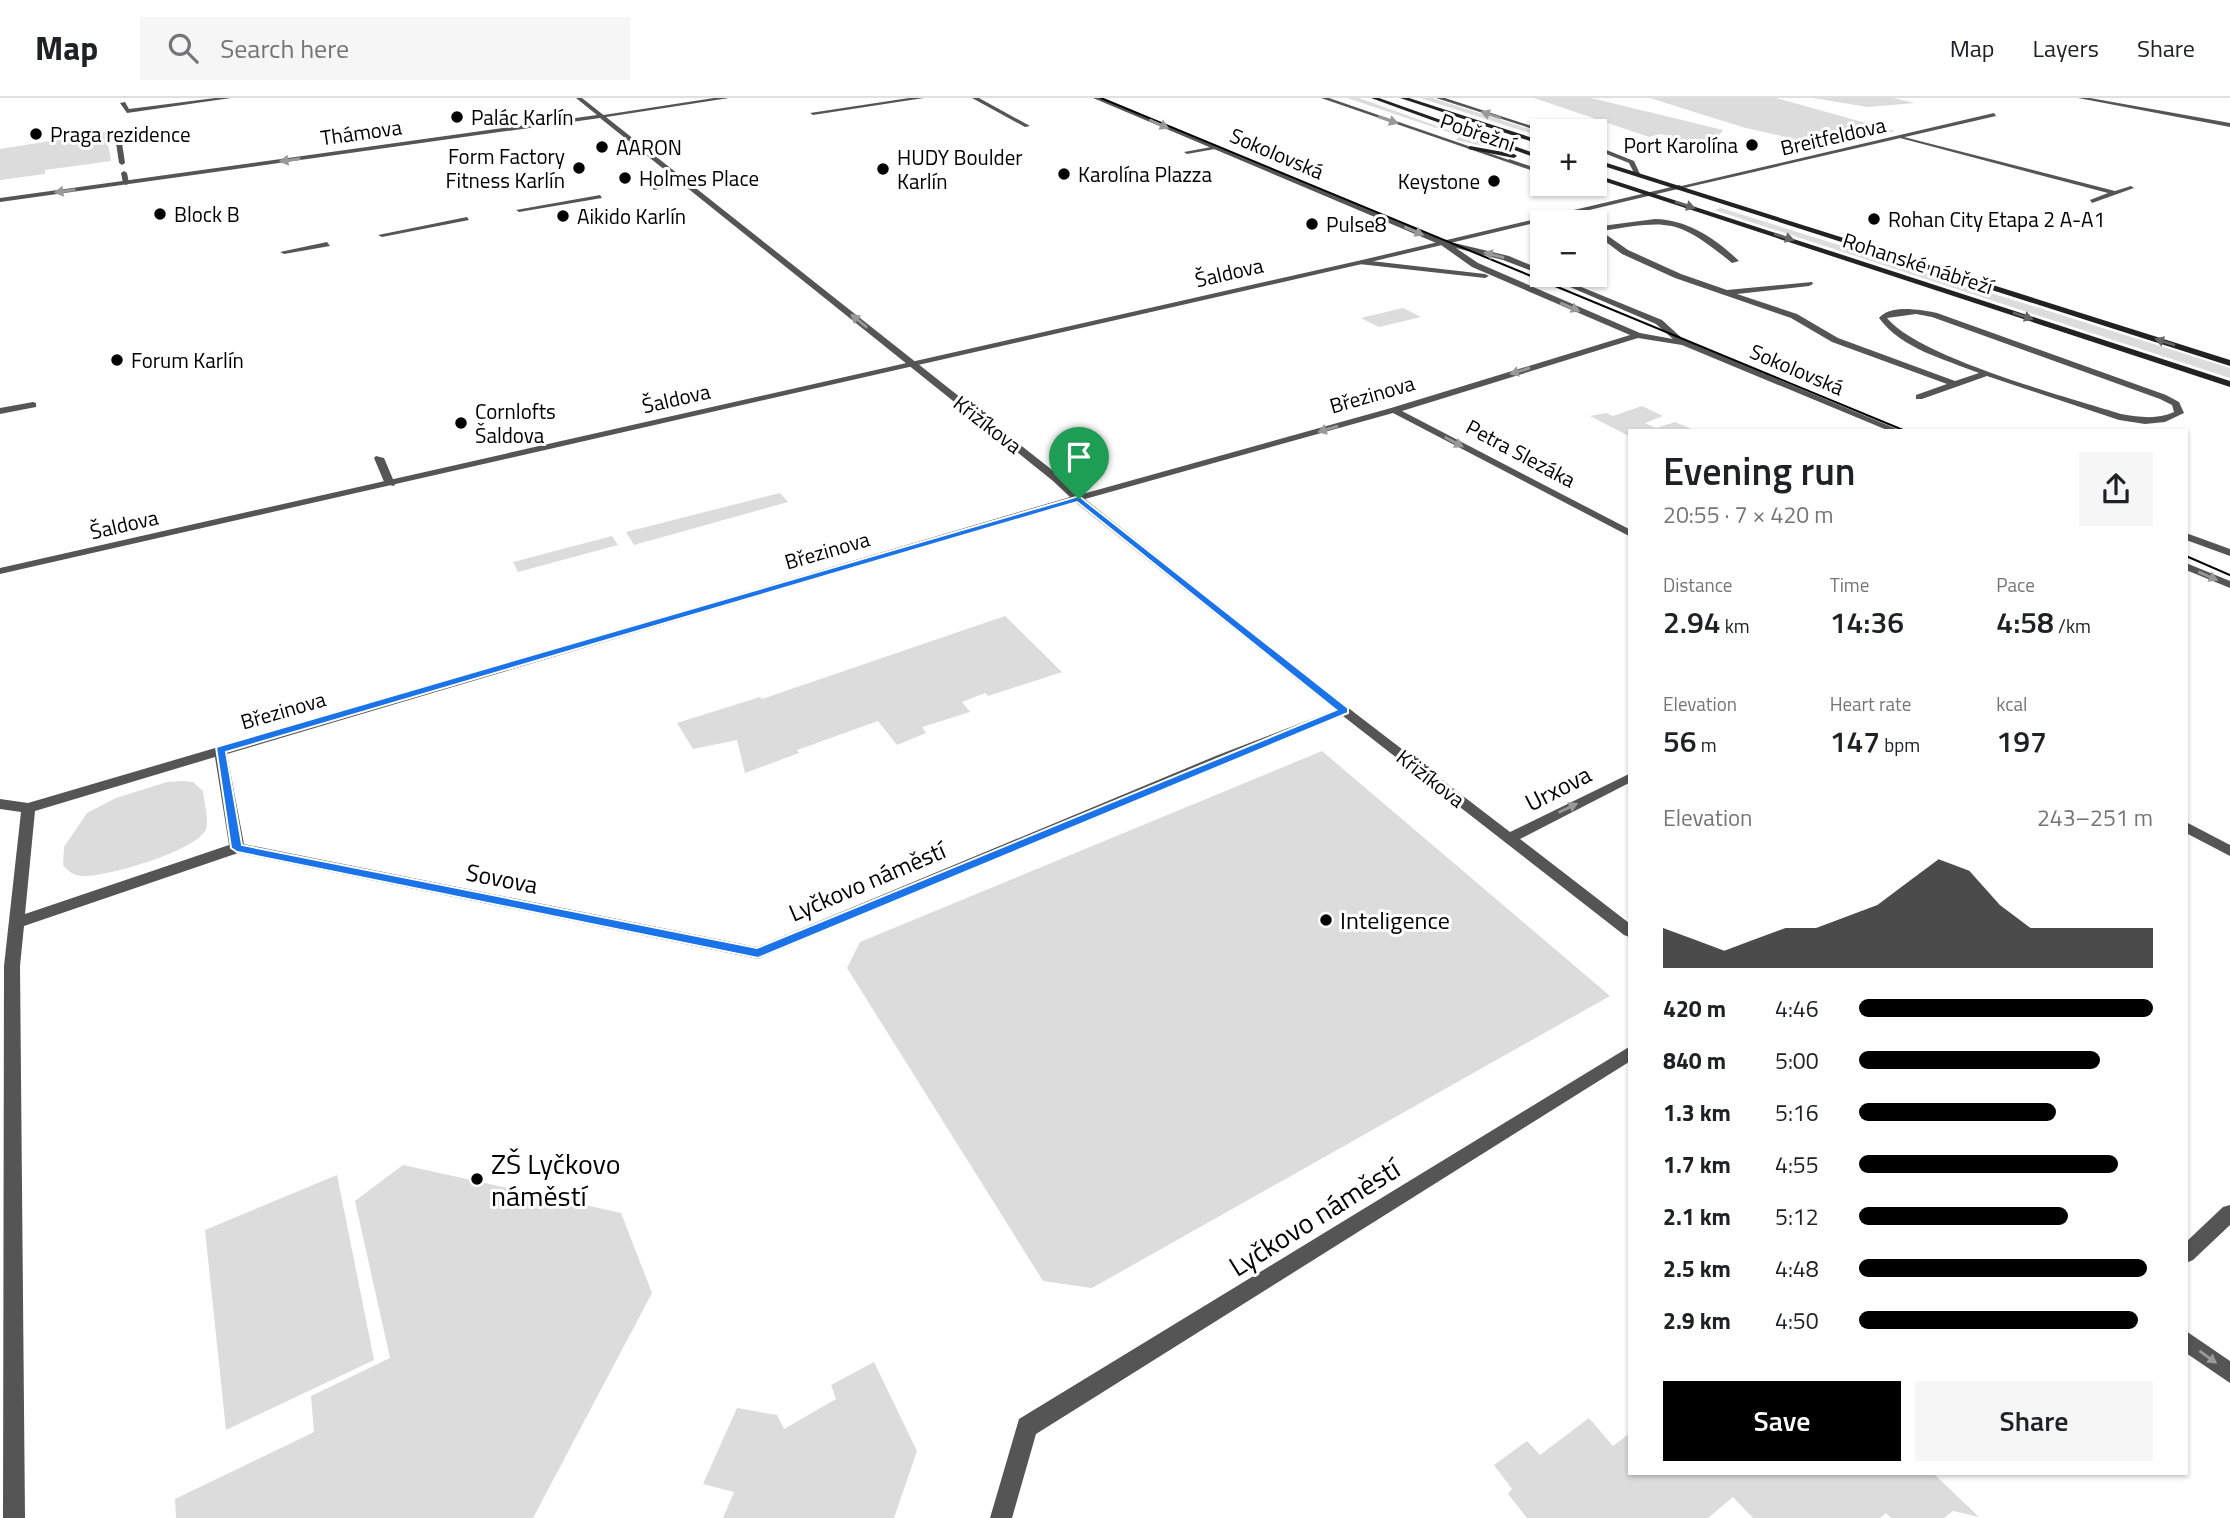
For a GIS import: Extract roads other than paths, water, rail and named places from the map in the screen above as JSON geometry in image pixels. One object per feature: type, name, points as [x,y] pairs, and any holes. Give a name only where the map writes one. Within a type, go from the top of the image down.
[{"type":"main road","points":[[1374,98],[1530,154]]},
{"type":"main road","points":[[1403,98],[1530,140]]},
{"type":"main road","points":[[1470,148],[1530,156]]},
{"type":"main road","name":"Rohanské nábřeží","points":[[1607,165],[2230,363]]},
{"type":"main road","name":"Rohanské nábřeží","points":[[1607,180],[2230,384]]},
{"type":"street","points":[[123,103],[127,111],[228,98]]},
{"type":"street","name":"Křižíkova","points":[[579,98],[1344,711],[1628,930]]},
{"type":"street","name":"Thámova","points":[[0,200],[726,98]]},
{"type":"street","points":[[813,113],[921,98]]},
{"type":"street","points":[[975,98],[1027,125]]},
{"type":"street","name":"Sokolovská","points":[[1096,98],[1444,243],[1506,258],[1530,268]]},
{"type":"street","name":"Pobřežní","points":[[1324,98],[1530,168]]},
{"type":"street","points":[[1439,98],[1530,127]]},
{"type":"street","points":[[2081,98],[2230,125]]},
{"type":"street","name":"Breitfeldova","points":[[1680,187],[1994,116]]},
{"type":"street","points":[[118,136],[122,163]]},
{"type":"street","points":[[1902,137],[2114,193]]},
{"type":"street","points":[[1187,152],[1214,148]]},
{"type":"street","points":[[1607,152],[1632,162],[1637,174]]},
{"type":"street","points":[[124,173],[126,183]]},
{"type":"street","points":[[654,188],[687,183]]},
{"type":"street","name":"Šaldova","points":[[1585,210],[1680,187]]},
{"type":"street","points":[[2092,201],[2131,188]]},
{"type":"street","points":[[519,210],[600,197]]},
{"type":"street","points":[[382,235],[467,219]]},
{"type":"street","points":[[1607,228],[1649,222],[1677,224],[1693,230],[1735,261]]},
{"type":"street","name":"Šaldova","points":[[0,571],[1530,223]]},
{"type":"street","points":[[1607,238],[1637,258],[1805,320],[1835,340],[1955,384]]},
{"type":"street","name":"Sokolovská","points":[[1444,243],[1475,265],[1502,278],[1638,335],[1684,343],[1892,429]]},
{"type":"street","points":[[284,251],[327,244]]},
{"type":"street","name":"Šaldova","points":[[1362,262],[1502,278]]},
{"type":"street","points":[[1726,292],[1809,284]]},
{"type":"street","name":"Sokolovská","points":[[1575,287],[1659,323],[1684,343]]},
{"type":"street","points":[[1919,397],[1987,373],[2119,417],[2145,421],[2165,419],[2179,413],[2176,404],[2163,397],[1934,316],[1901,312],[1887,314],[1883,318],[1887,325],[1924,347],[1987,373]]},
{"type":"street","name":"Březinova","points":[[28,808],[1079,499],[1394,410],[1638,335]]},
{"type":"street","points":[[0,411],[33,405]]},
{"type":"street","name":"Petra Slezáka","points":[[1394,410],[1628,532]]},
{"type":"street","points":[[379,458],[390,484]]},
{"type":"street","points":[[2188,537],[2230,553]]},
{"type":"street","points":[[2188,567],[2230,585]]},
{"type":"street","name":"Lyčkovo náměstí","points":[[758,953],[1223,758],[1344,711]]},
{"type":"street","points":[[18,922],[237,848],[220,750]]},
{"type":"street","name":"Urxova","points":[[1508,839],[1628,779]]},
{"type":"street","points":[[0,804],[28,808],[12,966],[14,1518]]},
{"type":"street","points":[[2188,828],[2230,851]]},
{"type":"street","name":"Sovova","points":[[237,848],[758,953]]},
{"type":"street","name":"Lyčkovo náměstí","points":[[1001,1518],[1027,1427],[1628,1055]]},
{"type":"street","points":[[2188,1253],[2230,1213]]},
{"type":"street","points":[[2188,1342],[2230,1373]]},
{"type":"tram line","points":[[1101,98],[1901,429]]},
{"type":"tram line","points":[[2188,557],[2230,575]]},
{"type":"place","name":"Palác Karlín","points":[[457,117]]},
{"type":"place","name":"Praga rezidence","points":[[36,134]]},
{"type":"place","name":"Port Karolína","points":[[1752,145]]},
{"type":"place","name":"AARON","points":[[602,147]]},
{"type":"place","name":"Form Factory Fitness Karlín","points":[[579,168]]},
{"type":"place","name":"HUDY Boulder Karlín","points":[[883,169]]},
{"type":"place","name":"Karolína Plazza","points":[[1064,174]]},
{"type":"place","name":"Holmes Place","points":[[625,178]]},
{"type":"place","name":"Keystone","points":[[1494,181]]},
{"type":"place","name":"Block B","points":[[160,214]]},
{"type":"place","name":"Aikido Karlín","points":[[563,216]]},
{"type":"place","name":"Rohan City Etapa 2 A-A1","points":[[1874,219]]},
{"type":"place","name":"Pulse8","points":[[1312,224]]},
{"type":"place","name":"Forum Karlín","points":[[117,360]]},
{"type":"place","name":"Cornlofts Šaldova","points":[[461,423]]},
{"type":"place","name":"Inteligence","points":[[1326,920]]},
{"type":"place","name":"ZŠ Lyčkovo náměstí","points":[[477,1179]]}]
